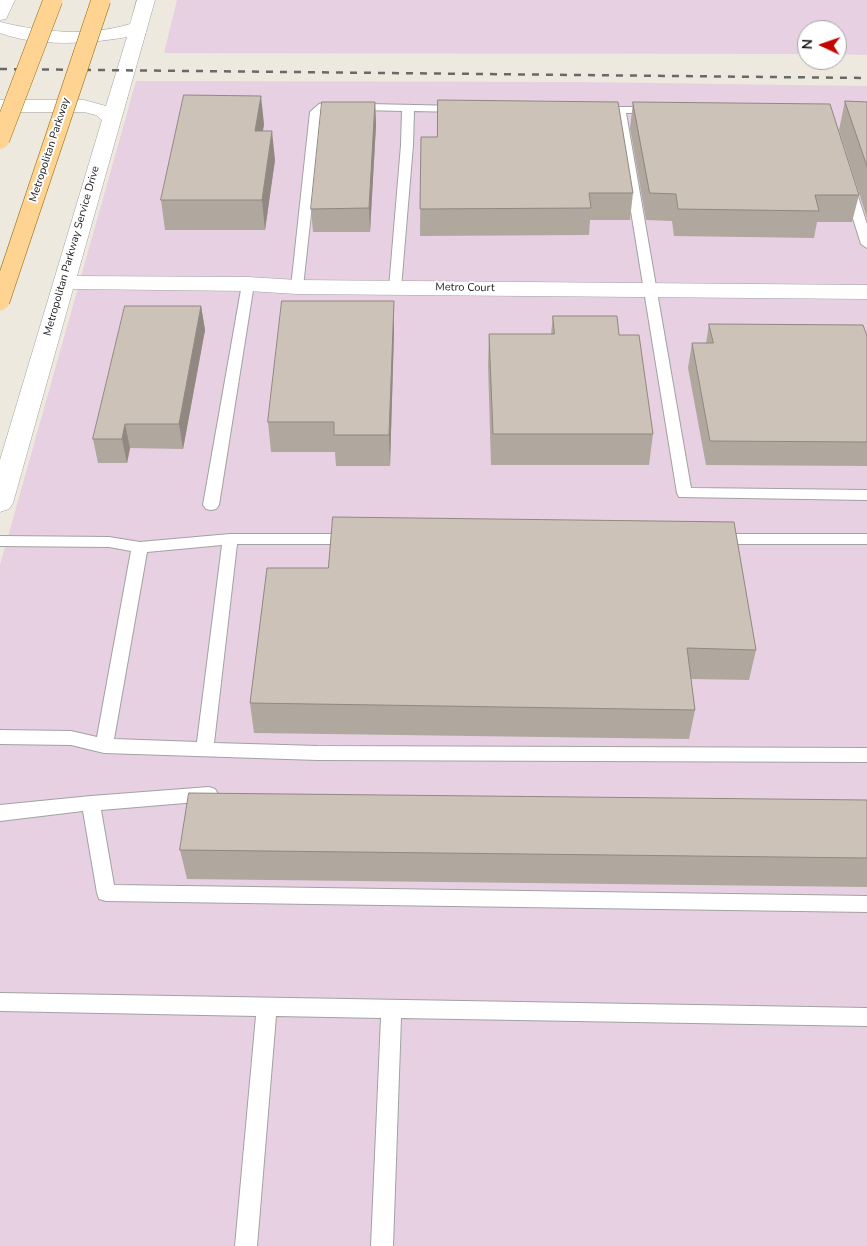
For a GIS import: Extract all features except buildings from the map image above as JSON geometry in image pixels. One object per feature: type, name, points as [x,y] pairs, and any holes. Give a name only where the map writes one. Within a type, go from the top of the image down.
[{"type":"main road","points":[[0,139],[53,0]]},
{"type":"main road","name":"Metropolitan Parkway","points":[[0,301],[101,0]]},
{"type":"street","name":"Metropolitan Parkway Service Drive","points":[[0,503],[110,118],[146,0]]},
{"type":"street","points":[[1,13],[8,32],[24,34],[105,35],[126,33],[137,28]]},
{"type":"street","points":[[0,106],[84,106],[103,111],[110,118]]},
{"type":"street","name":"Metro Court","points":[[63,282],[248,284],[297,287],[867,292]]},
{"type":"lane","points":[[297,287],[316,112],[323,106],[472,109]]},
{"type":"lane","points":[[396,288],[408,108]]},
{"type":"lane","points":[[583,110],[661,110]]},
{"type":"lane","points":[[620,110],[684,492],[867,495]]},
{"type":"lane","points":[[847,179],[867,244]]},
{"type":"lane","points":[[212,505],[248,284]]},
{"type":"lane","points":[[0,541],[110,542],[140,547],[230,540],[369,539]]},
{"type":"lane","points":[[698,539],[867,539]]},
{"type":"lane","points":[[205,750],[230,540]]},
{"type":"lane","points":[[104,746],[140,547]]},
{"type":"lane","points":[[0,737],[71,738],[104,746],[328,753],[867,755]]},
{"type":"lane","points":[[0,813],[201,794],[231,795]]},
{"type":"lane","points":[[91,803],[106,893],[867,904]]},
{"type":"lane","points":[[0,1002],[867,1017]]},
{"type":"lane","points":[[246,1246],[267,1006]]},
{"type":"lane","points":[[382,1246],[391,1009]]},
{"type":"shaded area","points":[[177,0],[867,0],[867,55],[847,54],[847,20],[797,20],[797,54],[164,53]]},
{"type":"shaded area","points":[[136,81],[578,82],[867,86],[867,1246],[0,1246],[0,565]]},
{"type":"railway","points":[[0,69],[867,78]]}]
